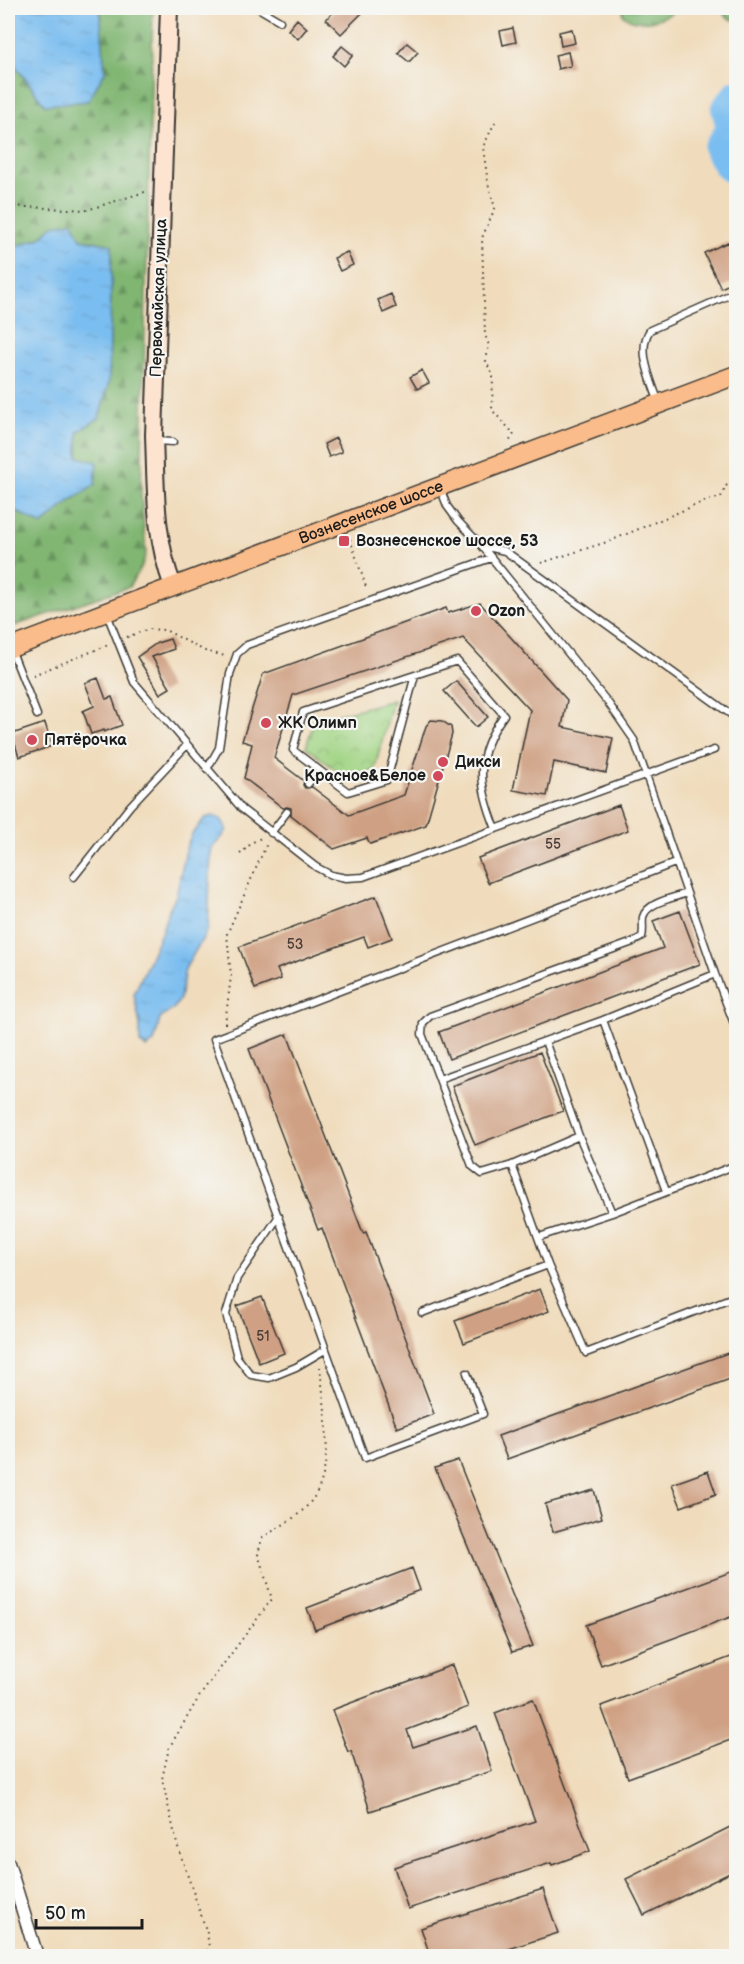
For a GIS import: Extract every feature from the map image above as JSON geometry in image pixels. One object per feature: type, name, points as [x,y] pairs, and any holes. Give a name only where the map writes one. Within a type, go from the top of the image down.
[{"type":"main road","name":"Вознесенское шоссе","points":[[9,649],[736,375]]},
{"type":"street","name":"Первомайская улица","points":[[169,8],[154,441],[155,496],[161,550],[173,586]]},
{"type":"street","points":[[8,1863],[37,1956]]},
{"type":"lane","points":[[258,8],[280,21]]},
{"type":"lane","points":[[659,404],[647,366],[645,337],[650,330],[736,292]]},
{"type":"lane","points":[[154,441],[173,442]]},
{"type":"lane","points":[[439,486],[447,506],[458,521],[482,546],[634,740],[675,863],[682,876],[736,1029]]},
{"type":"lane","points":[[482,546],[505,551],[736,718]]},
{"type":"lane","points":[[207,769],[219,748],[230,674],[237,654],[247,645],[491,558]]},
{"type":"lane","points":[[106,614],[134,682],[242,809],[316,867],[345,879],[363,877],[714,750]]},
{"type":"lane","points":[[9,649],[38,715]]},
{"type":"lane","points":[[415,675],[387,780],[348,792],[293,750],[303,712],[457,660],[504,715],[494,728],[487,744],[481,782],[485,801],[496,829]]},
{"type":"lane","points":[[74,877],[130,806],[187,745]]},
{"type":"lane","points":[[308,784],[319,770]]},
{"type":"lane","points":[[271,833],[287,812]]},
{"type":"lane","points":[[467,1373],[483,1414],[365,1458],[214,1040],[675,863]]},
{"type":"lane","points":[[579,1136],[512,1165],[482,1174],[472,1166],[422,1034],[423,1023],[430,1016],[633,942],[642,937],[643,916],[650,906],[687,893]]},
{"type":"lane","points":[[439,1079],[603,1020],[715,974]]},
{"type":"lane","points":[[603,1020],[666,1191]]},
{"type":"lane","points":[[545,1041],[579,1136],[612,1213]]},
{"type":"lane","points":[[512,1165],[548,1264],[586,1353],[736,1296]]},
{"type":"lane","points":[[539,1237],[612,1213],[736,1165]]},
{"type":"lane","points":[[279,1216],[237,1278],[226,1314],[237,1357],[251,1375],[269,1378],[296,1367],[325,1350]]},
{"type":"lane","points":[[422,1313],[548,1264]]},
{"type":"path","points":[[495,122],[483,147],[488,183],[495,208],[482,238],[482,292],[485,335],[489,345],[486,362],[493,377],[492,410],[514,434],[509,443]]},
{"type":"path","points":[[8,206],[87,210],[144,191],[163,190]]},
{"type":"path","points":[[527,568],[610,541],[703,502],[721,497],[726,486],[736,479]]},
{"type":"path","points":[[350,539],[371,601]]},
{"type":"path","points":[[240,854],[253,842],[271,833]]},
{"type":"path","points":[[224,1036],[231,976],[227,934],[271,833]]},
{"type":"path","points":[[204,1956],[209,1947],[207,1933],[177,1844],[162,1779],[169,1748],[199,1697],[272,1599],[258,1554],[262,1538],[308,1505],[318,1490],[328,1451],[320,1365],[325,1350]]},
{"type":"green space","points":[[100,8],[153,8],[141,494],[146,553],[142,566],[129,587],[8,628],[8,571],[17,569],[8,527],[8,507],[42,525],[70,501],[95,485],[78,457],[78,432],[111,245],[81,239],[54,225],[40,238],[8,249],[8,68],[14,64],[46,105],[102,18]]},
{"type":"green space","points":[[623,8],[678,8],[667,16],[636,21],[623,15]]},
{"type":"green space","points":[[718,8],[736,8],[736,21],[728,18]]},
{"type":"green space","points":[[393,700],[374,771],[348,779],[306,747],[314,721]]},
{"type":"water","points":[[8,8],[100,8],[105,72],[88,101],[45,105],[14,64],[8,68]]},
{"type":"water","points":[[73,222],[81,239],[112,245],[109,382],[99,418],[78,432],[78,457],[97,462],[95,485],[70,501],[42,525],[8,507],[8,249],[40,238],[54,225]]},
{"type":"water","points":[[8,527],[17,569],[8,571]]},
{"type":"water","points":[[213,816],[221,819],[227,828],[211,851],[208,929],[185,969],[180,999],[174,1008],[160,1019],[154,1042],[147,1048],[140,1044],[140,1025],[134,994],[176,896],[187,845],[192,834],[205,818]]},
{"type":"building","points":[[338,8],[367,8],[341,34],[326,19]]},
{"type":"building","points":[[297,19],[307,28],[298,39],[288,30]]},
{"type":"building","points":[[513,28],[516,42],[503,45],[500,31]]},
{"type":"building","points":[[572,29],[575,43],[561,46],[559,32]]},
{"type":"building","points":[[407,43],[418,52],[409,62],[398,53]]},
{"type":"building","points":[[342,46],[353,55],[344,66],[333,56]]},
{"type":"building","points":[[568,52],[571,66],[558,69],[555,55]]},
{"type":"building","points":[[728,242],[736,260],[736,281],[721,288],[704,253]]},
{"type":"building","points":[[347,252],[353,265],[340,271],[334,258]]},
{"type":"building","points":[[391,294],[396,307],[383,313],[378,300]]},
{"type":"building","points":[[422,370],[429,383],[417,389],[410,377]]},
{"type":"building","points":[[336,438],[342,452],[329,457],[324,444]]},
{"type":"building","name":"ЖК Олимп","points":[[480,603],[567,700],[562,727],[613,738],[606,773],[554,762],[547,796],[513,790],[530,710],[463,638],[293,695],[274,758],[304,781],[305,788],[312,787],[349,815],[404,795],[426,726],[431,720],[442,721],[451,727],[452,734],[426,825],[370,844],[367,838],[334,849],[291,815],[291,808],[283,808],[244,778],[252,744],[242,741],[263,674],[446,608],[448,613]]},
{"type":"building","points":[[170,639],[174,649],[152,657],[170,688],[160,694],[137,657],[157,643]]},
{"type":"building","points":[[98,678],[106,699],[112,697],[122,725],[91,734],[83,711],[94,706],[85,683]]},
{"type":"building","points":[[456,681],[488,717],[476,727],[444,691]]},
{"type":"building","name":"Пятёрочка","points":[[45,723],[52,746],[19,757],[12,734]]},
{"type":"building","points":[[619,805],[628,830],[488,883],[478,858]]},
{"type":"building","points":[[376,896],[392,938],[368,947],[364,937],[319,953],[277,969],[281,979],[255,989],[239,947]]},
{"type":"building","points":[[680,911],[700,964],[449,1059],[439,1032],[663,948],[653,921]]},
{"type":"building","points":[[287,1034],[363,1233],[366,1232],[434,1414],[397,1428],[322,1228],[318,1230],[249,1049]]},
{"type":"building","points":[[540,1052],[563,1111],[475,1145],[452,1086]]},
{"type":"building","points":[[540,1289],[549,1311],[464,1343],[455,1321]]},
{"type":"building","points":[[262,1297],[284,1353],[259,1363],[237,1306]]},
{"type":"building","points":[[736,1350],[736,1377],[507,1459],[498,1436]]},
{"type":"building","points":[[458,1460],[533,1646],[512,1652],[435,1468]]},
{"type":"building","points":[[708,1471],[716,1494],[681,1507],[672,1484]]},
{"type":"building","points":[[594,1490],[602,1518],[553,1532],[545,1504]]},
{"type":"building","points":[[412,1568],[420,1590],[315,1630],[307,1608]]},
{"type":"building","points":[[736,1570],[736,1615],[601,1665],[586,1625]]},
{"type":"building","points":[[736,1655],[736,1738],[628,1778],[601,1706]]},
{"type":"building","points":[[452,1665],[468,1707],[407,1730],[413,1747],[477,1726],[492,1771],[370,1811],[351,1751],[348,1752],[332,1710]]},
{"type":"building","points":[[533,1699],[590,1851],[552,1865],[551,1863],[408,1909],[394,1867],[535,1821],[495,1713]]},
{"type":"building","points":[[736,1824],[736,1870],[644,1915],[626,1879]]},
{"type":"building","points":[[543,1889],[558,1933],[487,1956],[430,1956],[421,1928]]},
{"type":"waterway","points":[[736,93],[724,108],[729,128],[716,149],[726,166],[736,173]]},
{"type":"place","name":"Вознесенское шоссе, 53","points":[[344,541]]},
{"type":"place","name":"Ozon","points":[[476,611]]},
{"type":"place","name":"ЖК Олимп","points":[[266,723]]},
{"type":"place","name":"Пятёрочка","points":[[32,740]]},
{"type":"place","name":"Дикси","points":[[443,762]]},
{"type":"place","name":"Красное&Белое","points":[[438,776]]}]
